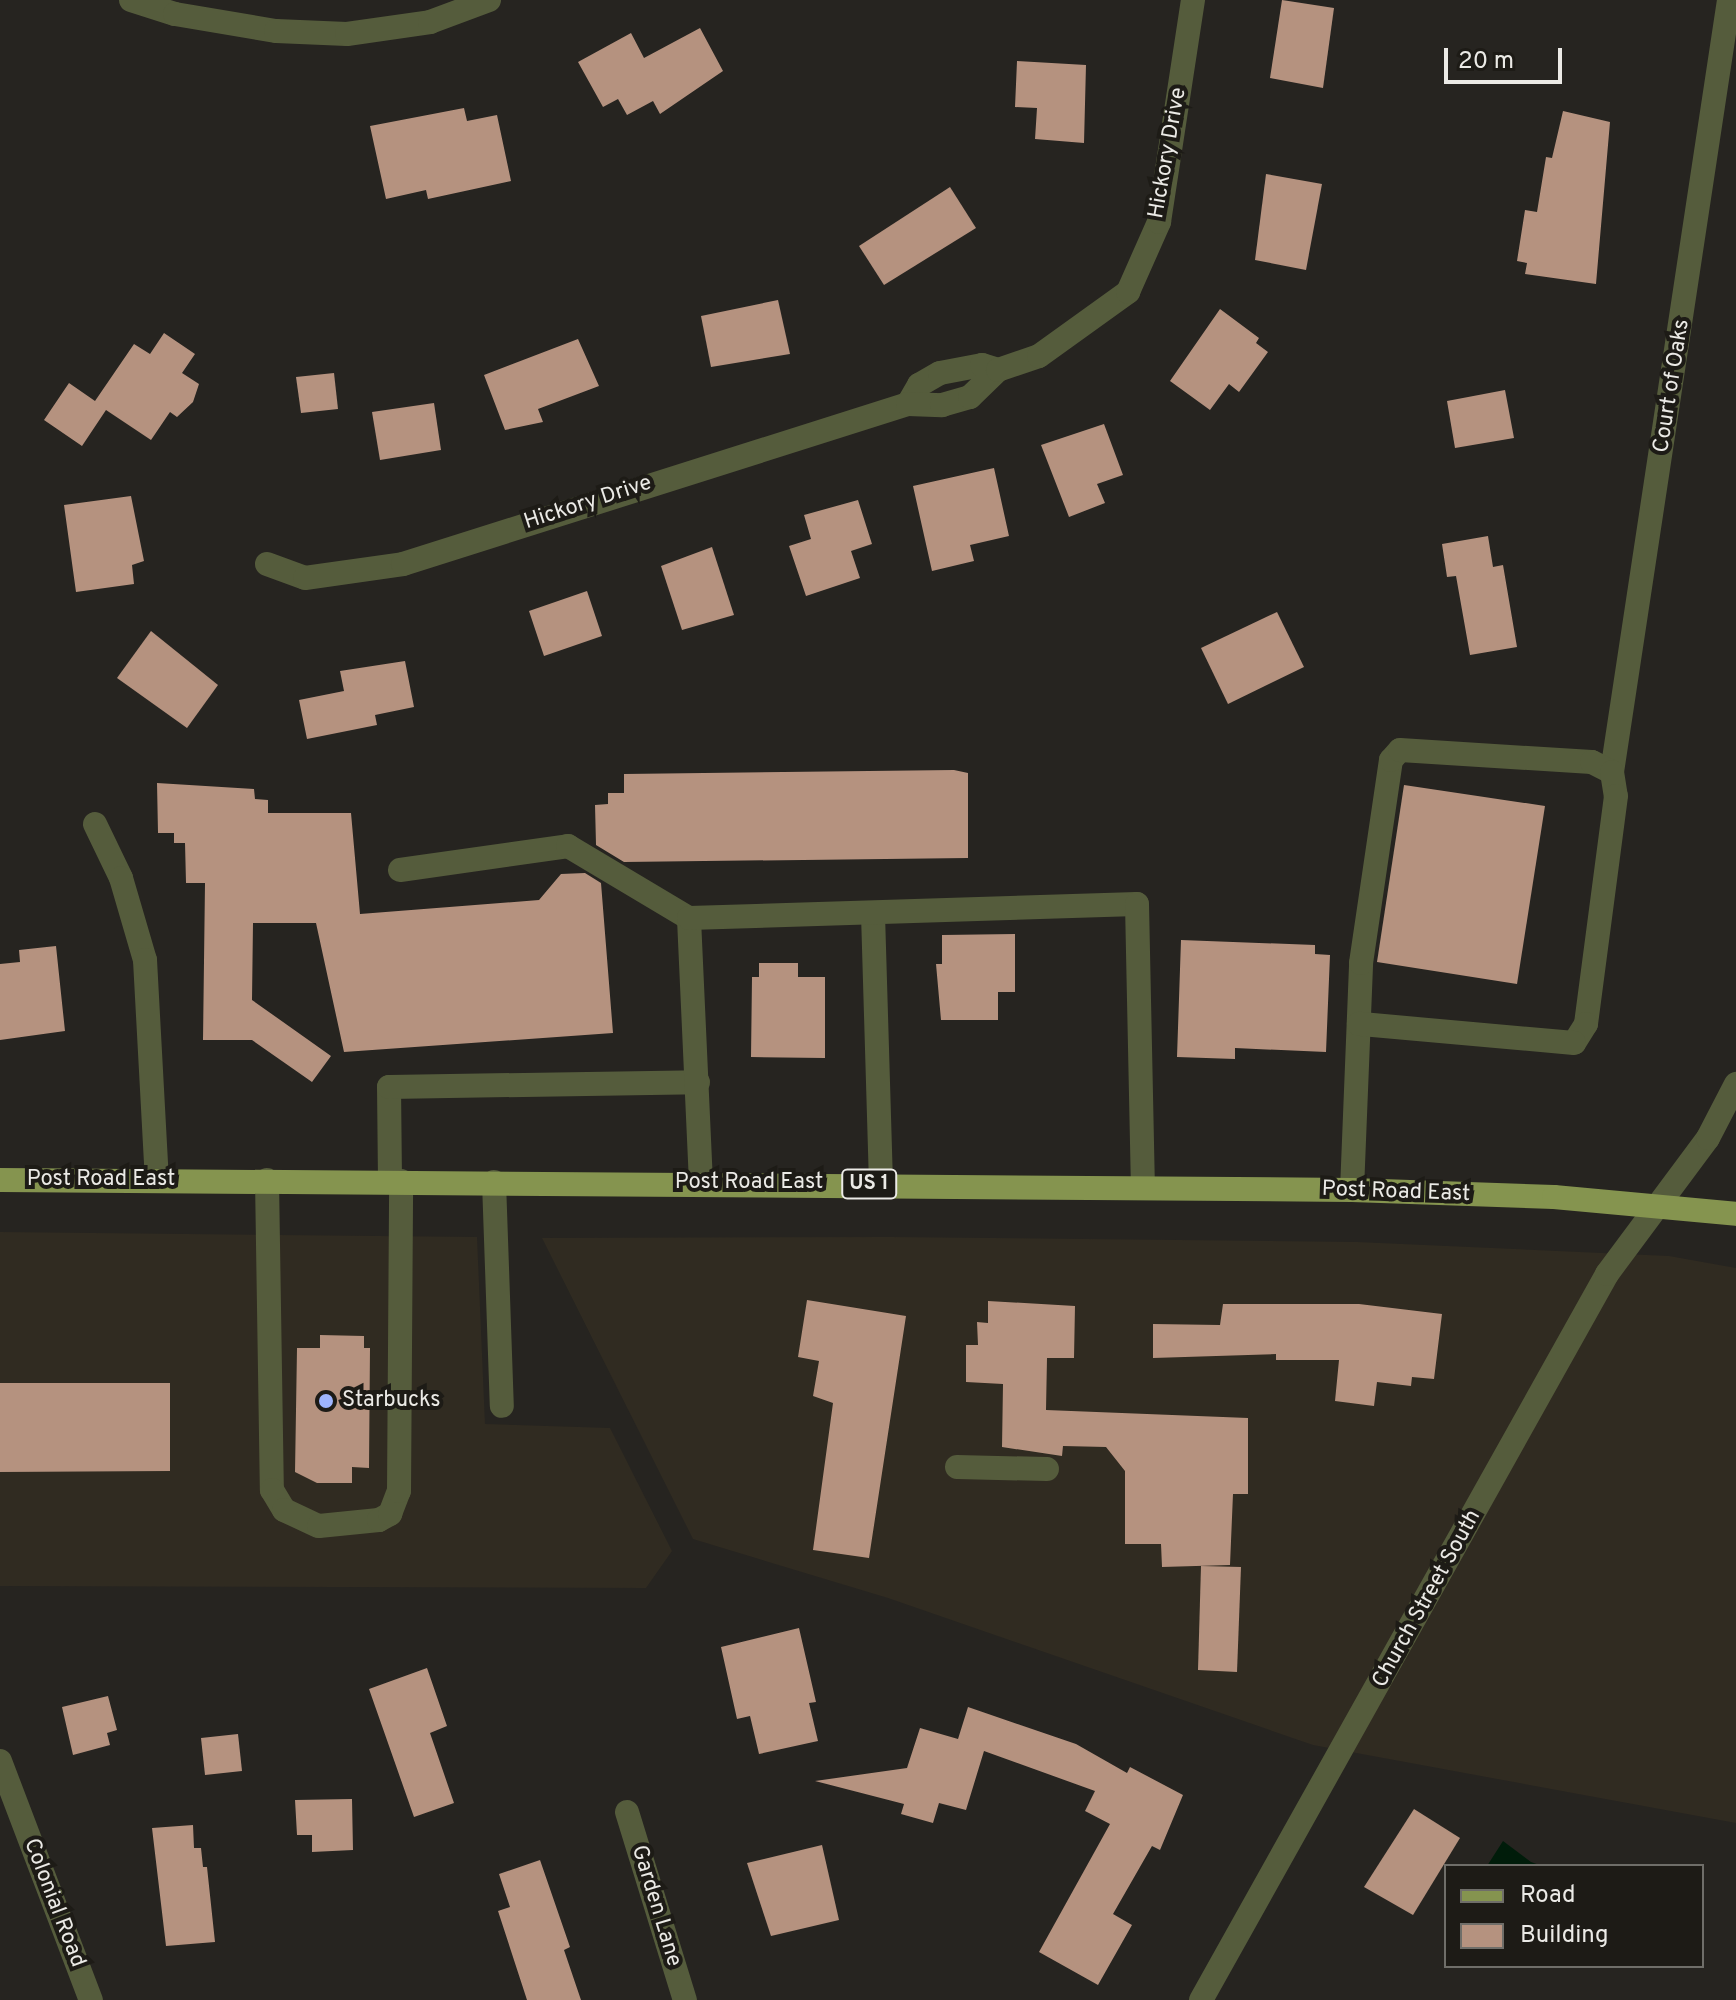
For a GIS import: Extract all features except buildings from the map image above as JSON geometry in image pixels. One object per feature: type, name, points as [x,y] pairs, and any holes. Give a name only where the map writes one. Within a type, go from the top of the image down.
[{"type":"main road","name":"Post Road East","points":[[0,1180],[881,1184],[1352,1190],[1662,1205],[1736,1214]]},
{"type":"street","points":[[131,0],[175,14],[276,31],[347,34],[430,22],[489,0]]},
{"type":"street","name":"Hickory Drive","points":[[267,564],[305,578],[403,564],[908,404],[942,405],[970,397],[998,370],[1039,356],[1128,292],[1159,222],[1193,0]]},
{"type":"street","name":"Court of Oaks","points":[[1359,1024],[1574,1043],[1586,1024],[1616,796],[1612,772],[1729,0]]},
{"type":"street","points":[[1352,1190],[1361,963],[1391,760],[1400,750],[1592,762],[1612,772]]},
{"type":"street","points":[[95,824],[121,878],[145,960],[157,1180]]},
{"type":"street","points":[[400,870],[568,846],[689,918],[1137,904],[1143,1186]]},
{"type":"street","points":[[873,914],[881,1184]]},
{"type":"street","points":[[689,918],[701,1183]]},
{"type":"street","points":[[267,1180],[272,1490],[284,1510],[298,1520],[319,1526],[379,1520],[394,1506],[403,1466],[396,1181],[389,1087],[698,1082]]},
{"type":"street","name":"Church Street South","points":[[1201,2000],[1607,1274],[1662,1205],[1736,1084]]},
{"type":"street","points":[[494,1182],[502,1406]]},
{"type":"street","points":[[957,1467],[1047,1469]]},
{"type":"street","name":"Colonial Road","points":[[0,1761],[91,2000]]},
{"type":"street","name":"Garden Lane","points":[[627,1812],[685,2000]]},
{"type":"shaded area","points":[[0,1232],[477,1237],[485,1424],[610,1428],[672,1551],[646,1588],[0,1586]]},
{"type":"shaded area","points":[[890,1237],[1357,1242],[1669,1256],[1736,1268],[1736,1823],[1313,1745],[888,1598],[693,1539],[542,1238]]},
{"type":"shaded area","points":[[1503,1841],[1536,1864],[1488,1864]]},
{"type":"place","name":"Starbucks","points":[[326,1401]]}]
